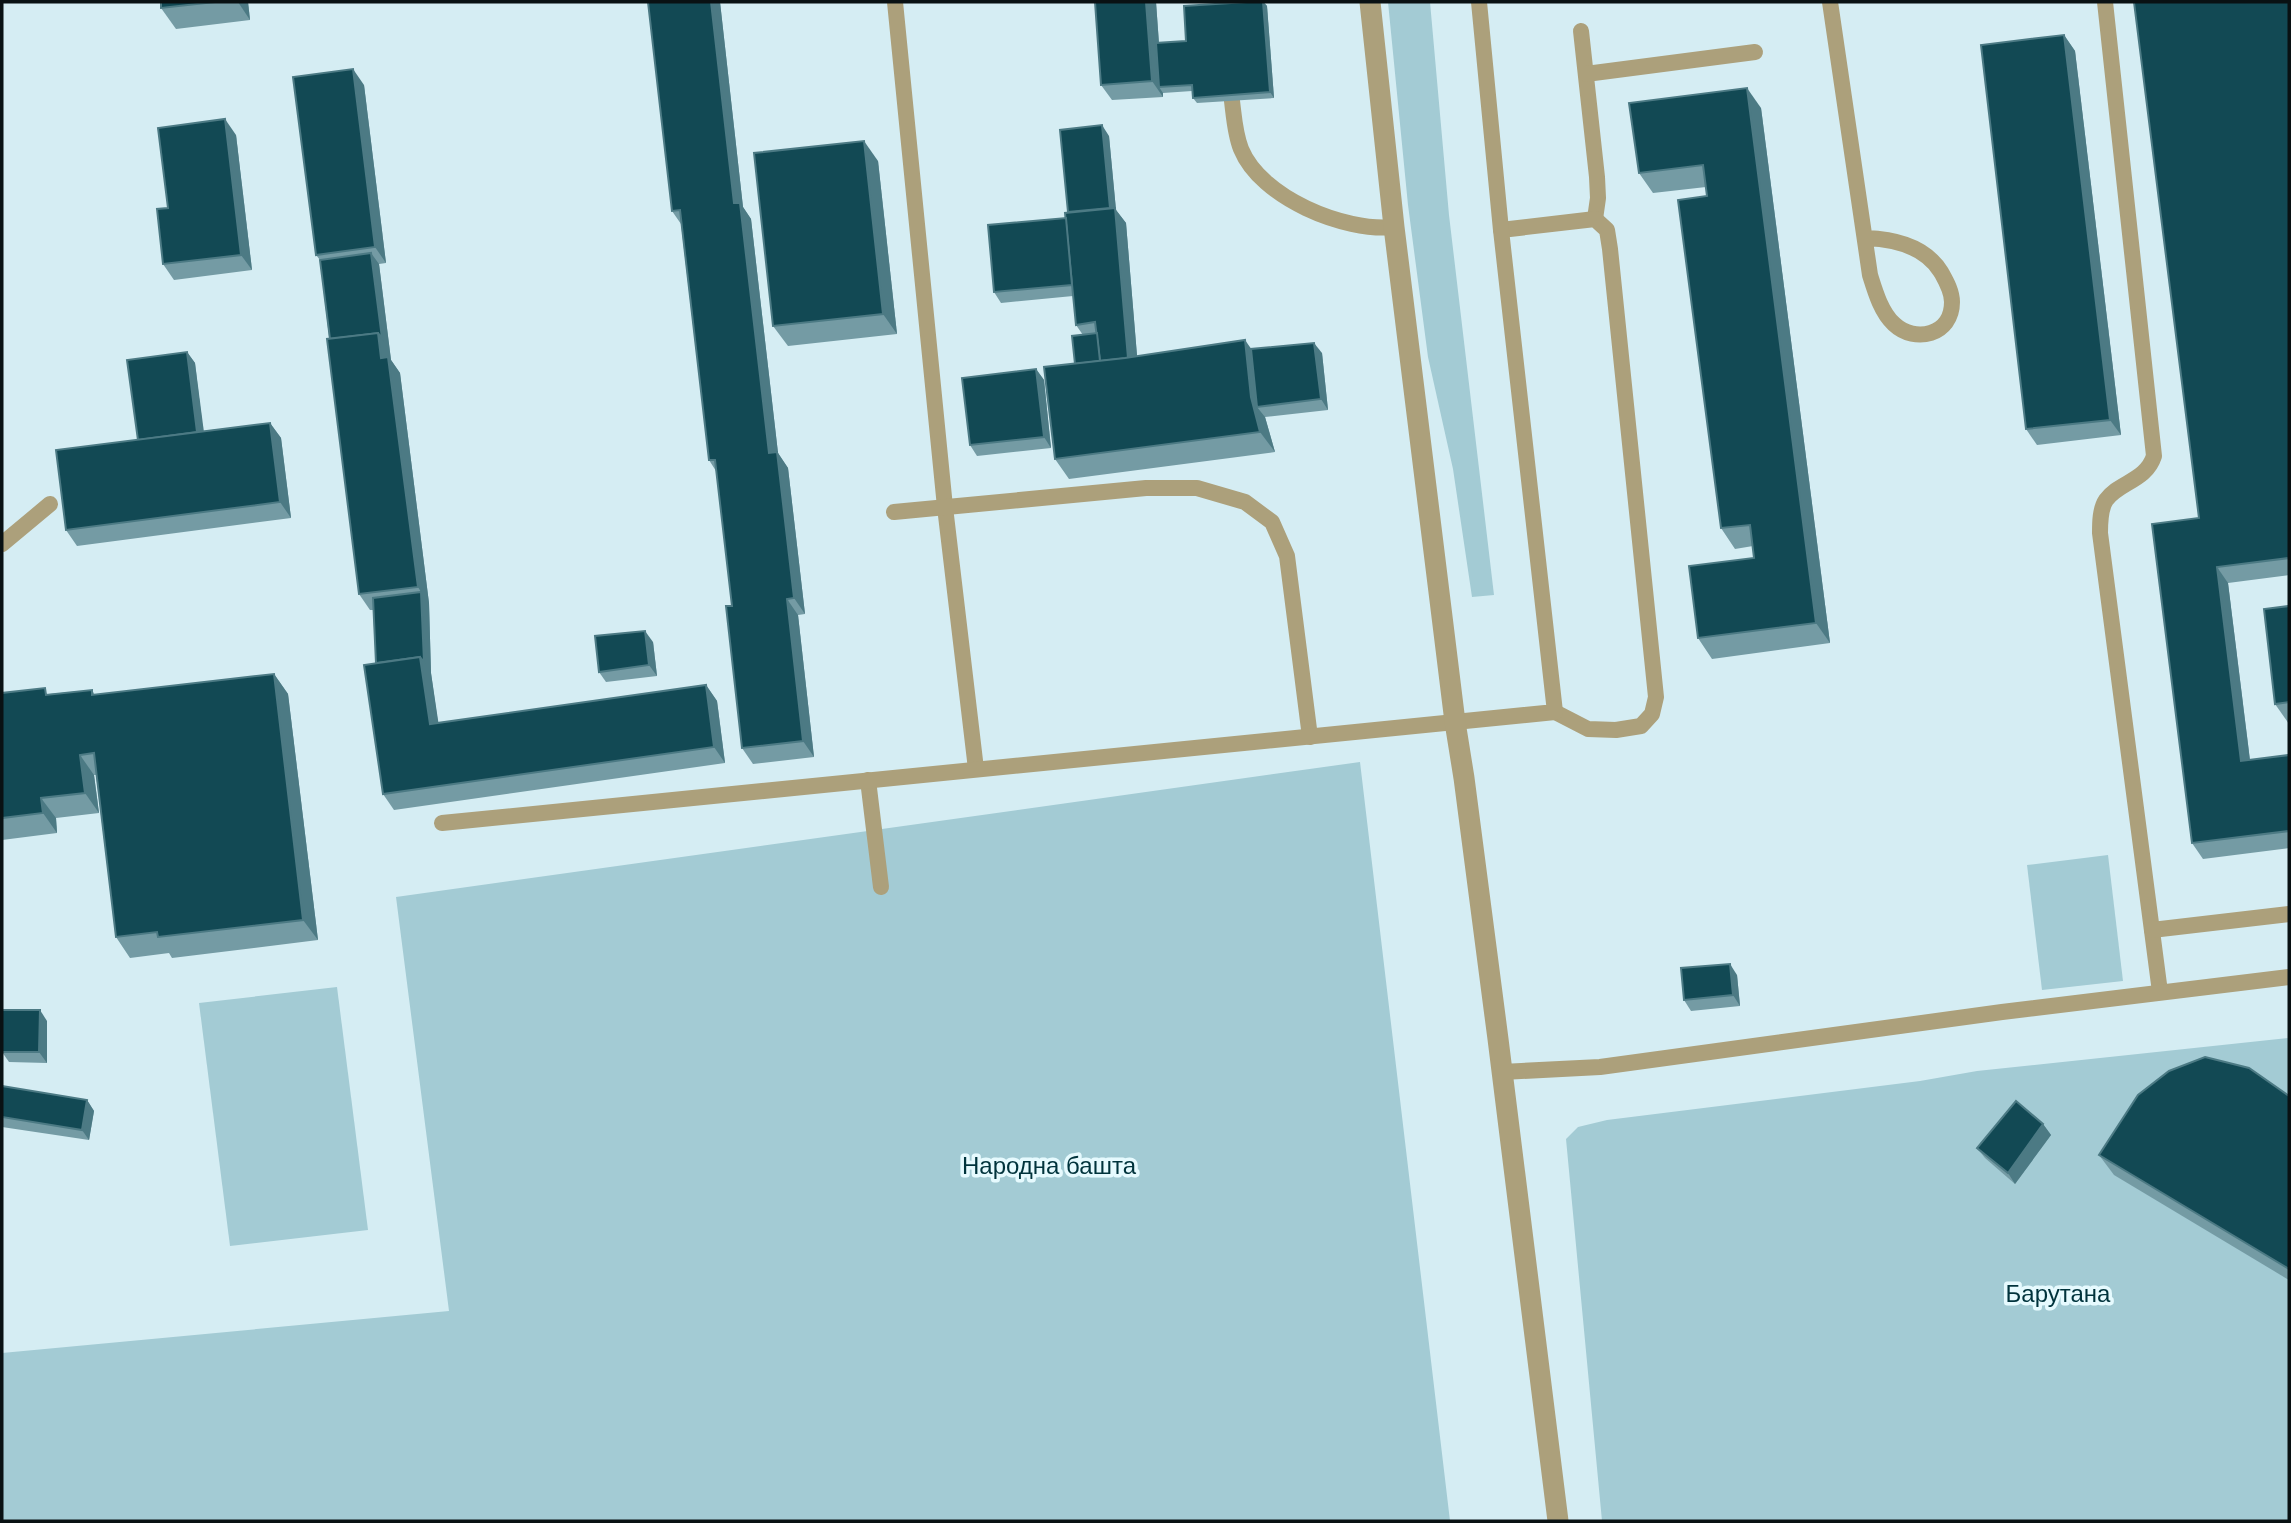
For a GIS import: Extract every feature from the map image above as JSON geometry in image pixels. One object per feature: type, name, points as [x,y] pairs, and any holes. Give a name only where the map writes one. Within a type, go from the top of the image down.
[{"type":"street","points":[[1370,2],[1394,227],[1455,722],[1558,1521]]},
{"type":"lane","points":[[895,2],[945,507],[976,769]]},
{"type":"lane","points":[[1479,2],[1501,230],[1555,712]]},
{"type":"lane","points":[[1830,2],[1870,275],[1877,297],[1894,324],[1912,334],[1922,335],[1938,331],[1950,315],[1952,303],[1951,292],[1935,262],[1919,249],[1881,238],[1866,238]]},
{"type":"lane","points":[[2105,2],[2154,456],[2150,469],[2106,501],[2101,515],[2100,533],[2160,992]]},
{"type":"lane","points":[[1581,31],[1597,177],[1595,219]]},
{"type":"lane","points":[[1586,74],[1755,52]]},
{"type":"lane","points":[[1232,101],[1242,151],[1259,177],[1276,191],[1322,215],[1376,228],[1394,227]]},
{"type":"lane","points":[[1501,230],[1595,219]]},
{"type":"lane","points":[[442,823],[1555,712],[1588,729],[1616,730],[1641,726],[1652,714],[1656,697],[1610,249],[1606,230],[1595,219]]},
{"type":"lane","points":[[894,512],[1146,488],[1197,488],[1245,502],[1272,522],[1287,556],[1310,737]]},
{"type":"lane","points":[[2,544],[50,504]]},
{"type":"lane","points":[[868,780],[881,887]]},
{"type":"lane","points":[[2152,930],[2289,914]]},
{"type":"lane","points":[[1502,1072],[1600,1067],[2289,977]]},
{"type":"green space","points":[[1388,2],[1430,2],[1449,215],[1494,595],[1472,597],[1453,469],[1428,357],[1408,205]]},
{"type":"green space","name":"Народна башта","points":[[1360,762],[1450,1521],[2,1521],[2,1353],[449,1311],[396,897]]},
{"type":"green space","points":[[2108,855],[2123,981],[2042,990],[2027,865]]},
{"type":"green space","points":[[337,987],[368,1230],[230,1246],[199,1003]]},
{"type":"green space","name":"Барутана","points":[[2289,1038],[2289,1521],[1602,1521],[1566,1139],[1578,1127],[1607,1120],[1920,1081],[1977,1071]]},
{"type":"building","points":[[161,2],[215,2],[161,8]]},
{"type":"building","points":[[648,2],[711,2],[734,203],[740,203],[769,453],[777,452],[794,598],[787,599],[803,741],[742,748],[726,606],[732,606],[715,460],[709,460],[680,210],[672,211]]},
{"type":"building","points":[[1095,2],[1146,2],[1152,81],[1101,85]]},
{"type":"building","points":[[1263,2],[1270,92],[1193,98],[1192,85],[1159,87],[1156,43],[1186,41],[1184,6]]},
{"type":"building","points":[[2134,2],[2289,2],[2289,558],[2217,567],[2241,761],[2289,755],[2289,831],[2192,843],[2152,524],[2199,518]]},
{"type":"building","points":[[2064,35],[2110,420],[2026,429],[1981,45]]},
{"type":"building","points":[[353,69],[375,247],[316,255],[293,77]]},
{"type":"building","points":[[1747,88],[1816,623],[1698,638],[1689,566],[1754,558],[1750,525],[1721,528],[1678,200],[1707,196],[1703,165],[1639,173],[1629,103]]},
{"type":"building","points":[[225,119],[241,255],[163,264],[157,209],[168,208],[158,128]]},
{"type":"building","points":[[1102,125],[1110,208],[1068,212],[1060,130]]},
{"type":"building","points":[[864,141],[883,314],[773,326],[754,153]]},
{"type":"building","points":[[1115,208],[1128,358],[1100,361],[1095,322],[1076,325],[1065,213]]},
{"type":"building","points":[[1066,218],[1072,285],[994,292],[988,225]]},
{"type":"building","points":[[371,253],[382,338],[378,333],[330,339],[320,260]]},
{"type":"building","points":[[378,333],[381,358],[388,357],[418,587],[359,594],[327,339]]},
{"type":"building","points":[[1097,333],[1100,361],[1075,364],[1072,336]]},
{"type":"building","points":[[1245,340],[1251,397],[1260,432],[1055,459],[1044,367]]},
{"type":"building","points":[[1314,343],[1321,399],[1257,407],[1251,349]]},
{"type":"building","points":[[187,352],[197,432],[138,440],[127,360]]},
{"type":"building","points":[[1036,369],[1044,437],[970,445],[962,378]]},
{"type":"building","points":[[270,423],[280,502],[66,530],[56,450]]},
{"type":"building","points":[[421,592],[424,662],[420,657],[376,663],[373,598]]},
{"type":"building","points":[[2289,606],[2289,702],[2275,704],[2264,609]]},
{"type":"building","points":[[645,631],[649,665],[599,672],[595,636]]},
{"type":"building","points":[[420,657],[430,724],[706,685],[714,747],[383,794],[364,665]]},
{"type":"building","points":[[274,674],[303,920],[158,937],[157,932],[116,937],[94,753],[80,755],[85,793],[41,798],[43,813],[2,818],[2,693],[45,688],[46,695],[92,690],[92,695]]},
{"type":"building","points":[[1730,964],[1733,995],[1684,1000],[1681,968]]},
{"type":"building","points":[[2,1010],[40,1010],[39,1052],[2,1052]]},
{"type":"building","points":[[2205,1057],[2249,1068],[2289,1096],[2289,1269],[2099,1155],[2138,1095],[2169,1071]]},
{"type":"building","points":[[2,1086],[87,1100],[82,1130],[2,1117]]},
{"type":"building","points":[[2016,1101],[2043,1124],[2008,1173],[1977,1148]]}]
